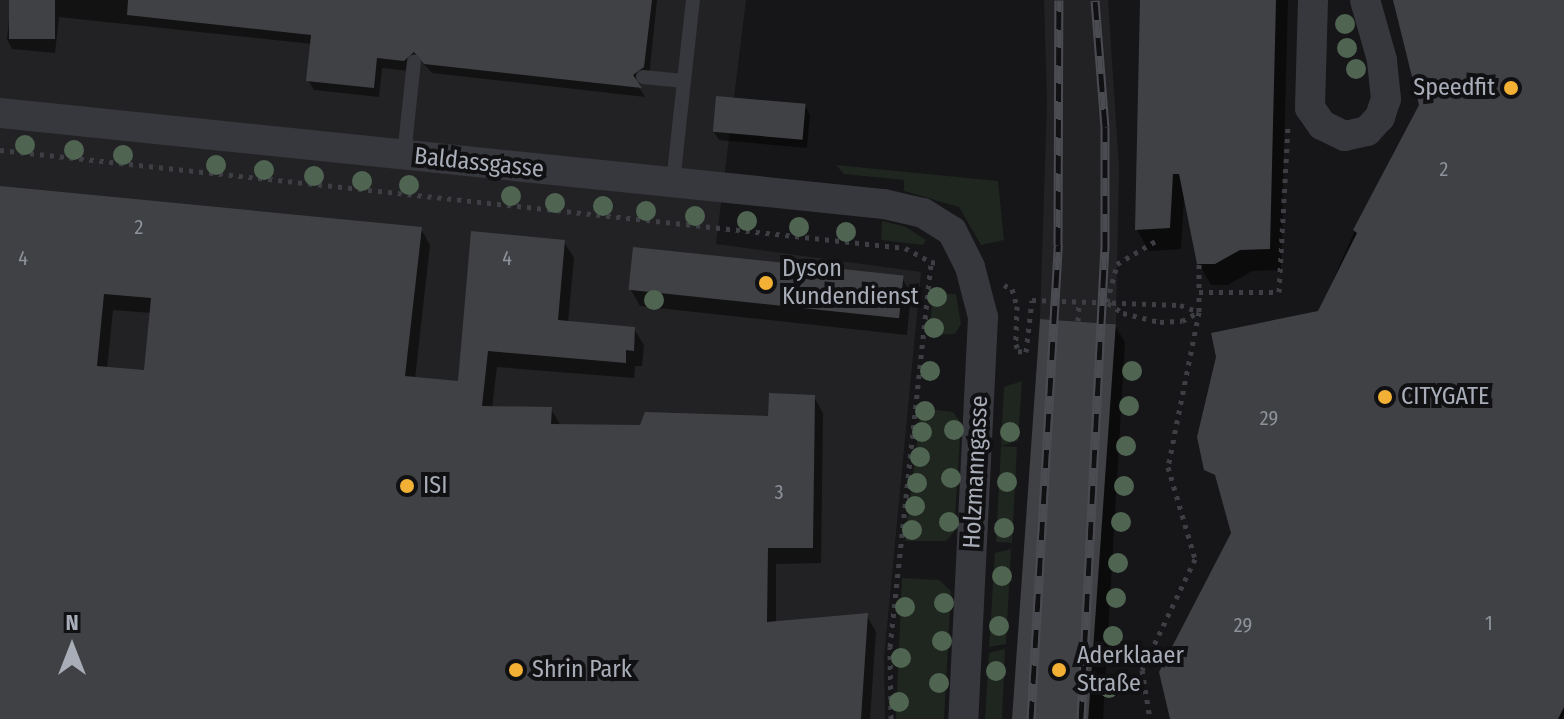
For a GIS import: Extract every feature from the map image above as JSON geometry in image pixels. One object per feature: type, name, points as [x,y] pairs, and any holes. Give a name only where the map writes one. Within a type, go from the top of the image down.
[{"type":"street","points":[[1313,0],[1310,108],[1322,125],[1345,136],[1367,131],[1380,117],[1386,99],[1382,60],[1365,0]]},
{"type":"street","name":"Baldassgasse","points":[[0,113],[884,204],[923,213],[952,231]]},
{"type":"street","name":"Holzmanngasse","points":[[952,231],[970,267],[983,317],[963,719]]},
{"type":"lane","points":[[673,183],[693,0]]},
{"type":"lane","points":[[404,155],[414,62]]},
{"type":"lane","points":[[643,77],[684,81]]},
{"type":"path","points":[[1199,292],[1279,292],[1289,122]]},
{"type":"path","points":[[0,150],[905,248],[931,262],[970,267],[1012,289],[1018,351],[1029,345],[1032,300],[1180,305],[1199,312]]},
{"type":"path","points":[[1107,302],[1117,264],[1159,239]]},
{"type":"path","points":[[891,719],[890,647],[931,262]]},
{"type":"path","points":[[1150,719],[1142,670],[1195,559],[1168,467],[1199,312],[1199,264]]},
{"type":"path","points":[[1078,321],[1079,302]]},
{"type":"path","points":[[1107,302],[1123,313],[1160,322],[1182,321],[1199,312]]},
{"type":"shaded area","points":[[0,0],[746,0],[716,244],[921,272],[884,658],[885,719],[0,719]]},
{"type":"shaded area","points":[[1044,0],[1108,0],[1119,168],[1116,324],[1040,319],[1047,103]]},
{"type":"shaded area","points":[[836,165],[998,181],[1004,240],[981,245],[959,207],[904,191],[904,180],[844,174]]},
{"type":"shaded area","points":[[882,221],[906,227],[926,240],[923,245],[881,240]]},
{"type":"shaded area","points":[[933,293],[956,294],[961,324],[955,334],[929,335]]},
{"type":"shaded area","points":[[1022,381],[1018,441],[1001,446],[1004,387]]},
{"type":"shaded area","points":[[921,408],[953,412],[961,423],[954,532],[946,541],[905,541]]},
{"type":"shaded area","points":[[1001,446],[1017,447],[1012,543],[996,542]]},
{"type":"shaded area","points":[[1011,549],[1006,644],[989,647],[995,553]]},
{"type":"shaded area","points":[[902,578],[939,580],[951,591],[944,719],[896,719]]},
{"type":"shaded area","points":[[1005,649],[1002,719],[985,719],[989,653]]},
{"type":"building","points":[[9,0],[55,0],[55,39],[9,39]]},
{"type":"building","points":[[128,0],[652,0],[644,67],[633,75],[642,88],[424,64],[414,52],[404,61],[377,58],[374,88],[306,81],[311,35],[127,15]]},
{"type":"building","points":[[1140,0],[1276,0],[1270,249],[1240,250],[1215,264],[1197,264],[1179,174],[1173,174],[1170,228],[1135,230]]},
{"type":"building","name":"CITYGATE","points":[[1393,0],[1564,0],[1564,707],[1558,719],[1170,719],[1159,672],[1231,533],[1215,475],[1204,470],[1197,437],[1216,357],[1211,333],[1318,311],[1357,233],[1353,230],[1419,105]]},
{"type":"building","points":[[716,96],[806,104],[803,140],[713,132]]},
{"type":"building","name":"ISI","points":[[0,186],[422,227],[405,376],[458,381],[471,231],[565,240],[558,320],[635,327],[634,351],[626,350],[626,363],[488,351],[482,406],[552,407],[551,424],[640,425],[645,412],[768,416],[769,393],[815,395],[813,548],[768,548],[767,622],[868,613],[861,719],[0,719]],"holes":[[[104,294],[151,298],[144,370],[97,366]]]},
{"type":"building","name":"Dyson Kundendienst","points":[[633,247],[904,275],[899,318],[629,290]]},
{"type":"building","points":[[1040,319],[1116,324],[1088,719],[1012,719]]},
{"type":"railway","points":[[1031,719],[1058,245],[1059,0]]},
{"type":"railway","points":[[1081,719],[1105,249],[1105,127],[1095,0]]},
{"type":"place","name":"Speedfit","points":[[1511,88]]},
{"type":"place","name":"Dyson Kundendienst","points":[[766,283]]},
{"type":"place","name":"CITYGATE","points":[[1385,397]]},
{"type":"place","name":"ISI","points":[[407,486]]},
{"type":"place","name":"Shrin Park","points":[[516,670]]},
{"type":"place","name":"Aderklaaer Straße","points":[[1059,670]]}]
